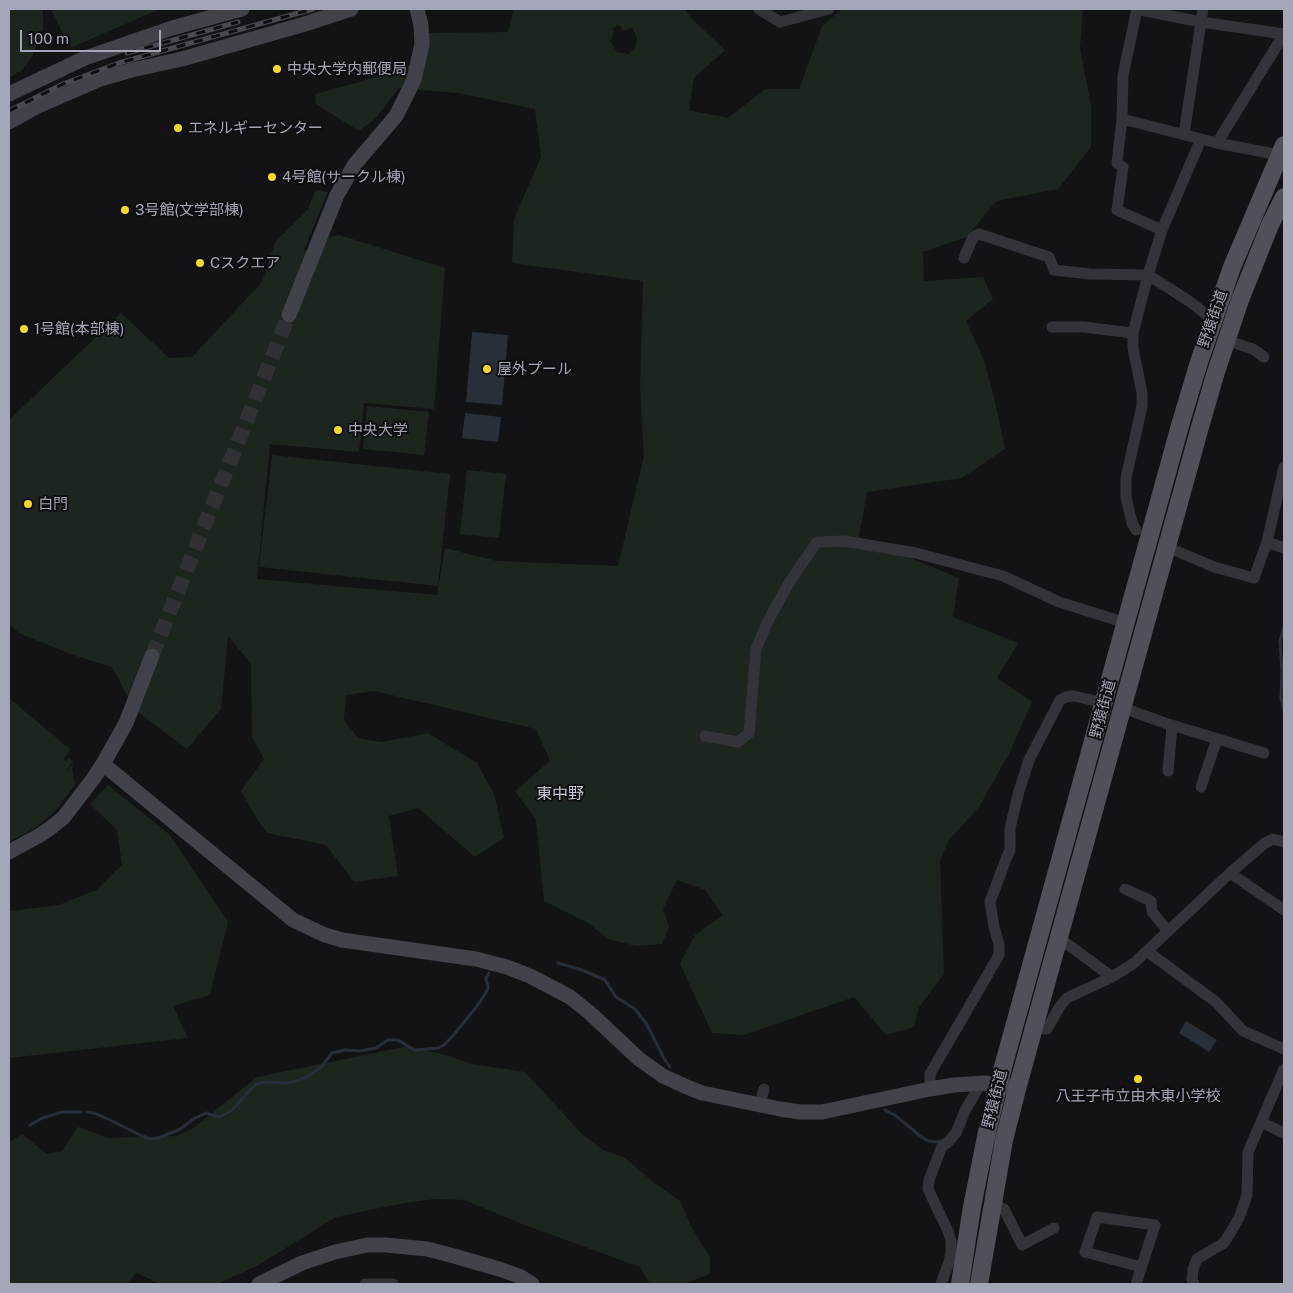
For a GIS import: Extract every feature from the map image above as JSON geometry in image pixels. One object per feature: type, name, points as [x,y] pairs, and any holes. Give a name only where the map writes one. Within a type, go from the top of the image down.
[{"type":"main road","name":"野猿街道","points":[[956,1275],[999,1085],[1126,622],[1143,534],[1212,320],[1232,266],[1282,150]]},
{"type":"main road","name":"野猿街道","points":[[979,1284],[1004,1140],[1017,1089],[1209,394],[1228,333],[1262,244],[1284,197]]},
{"type":"main road","points":[[1212,320],[1228,333]]},
{"type":"main road","points":[[1143,534],[1167,547]]},
{"type":"main road","points":[[1104,703],[1122,708]]},
{"type":"main road","points":[[1095,737],[1104,727],[1112,728],[1115,734]]},
{"type":"street","points":[[9,94],[85,58],[172,28],[242,9]]},
{"type":"street","points":[[9,122],[54,98],[100,79],[182,59],[351,9]]},
{"type":"street","points":[[289,315],[337,195],[355,164],[396,116],[414,80],[422,44],[421,25],[417,9]]},
{"type":"street","points":[[759,9],[780,22],[827,9]]},
{"type":"street","points":[[1162,230],[1117,210],[1123,167],[1117,163],[1122,120],[1123,75],[1136,9],[1202,22],[1284,34],[1217,143]]},
{"type":"street","points":[[1184,134],[1203,9]]},
{"type":"street","points":[[1122,120],[1217,143],[1282,150]]},
{"type":"street","points":[[1143,534],[1132,524],[1126,497],[1126,478],[1142,406],[1142,393],[1133,348],[1133,333],[1162,230],[1201,139]]},
{"type":"street","points":[[964,258],[973,237],[979,234],[1049,257],[1054,270],[1090,274],[1148,275],[1189,301],[1212,320]]},
{"type":"street","points":[[1052,327],[1084,327],[1133,333]]},
{"type":"street","points":[[1228,333],[1264,356]]},
{"type":"street","points":[[1167,547],[1214,567],[1254,578],[1280,506],[1284,467]]},
{"type":"street","points":[[705,736],[738,742],[749,733],[756,648],[768,621],[789,583],[816,542],[844,540],[916,553],[1003,576],[1059,602],[1126,622]]},
{"type":"street","points":[[1267,542],[1284,548]]},
{"type":"street","points":[[9,852],[42,834],[63,818],[103,764],[126,723],[152,656]]},
{"type":"street","points":[[930,1089],[930,1074],[999,955],[999,944],[990,902],[1010,850],[1010,828],[1019,790],[1029,760],[1057,705],[1063,698],[1074,696],[1104,703]]},
{"type":"street","points":[[1122,708],[1172,726],[1264,753]]},
{"type":"street","points":[[1168,771],[1172,726]]},
{"type":"street","points":[[1201,786],[1217,739]]},
{"type":"street","points":[[103,764],[278,909],[309,929],[342,940],[476,959],[512,968],[548,984],[570,997],[639,1059],[663,1076],[702,1092],[800,1112],[822,1112],[930,1089],[981,1084],[1017,1089]]},
{"type":"street","points":[[1034,1029],[1047,1029],[1060,1006],[1067,998],[1112,977],[1134,963],[1230,872],[1270,840],[1284,842]]},
{"type":"street","points":[[1230,872],[1284,910]]},
{"type":"street","points":[[1125,889],[1151,901],[1152,912],[1168,931]]},
{"type":"street","points":[[1059,938],[1112,977]]},
{"type":"street","points":[[1147,952],[1216,1002],[1243,1030],[1284,1049]]},
{"type":"street","points":[[1194,1284],[1192,1269],[1197,1260],[1224,1243],[1240,1218],[1247,1195],[1248,1152],[1284,1069]]},
{"type":"street","points":[[941,1284],[956,1275],[951,1252],[951,1241],[928,1189],[929,1180],[942,1146],[956,1133],[965,1111],[981,1084]]},
{"type":"street","points":[[760,1104],[764,1089]]},
{"type":"street","points":[[1261,1122],[1284,1133]]},
{"type":"street","points":[[992,1204],[1004,1209],[1022,1245],[1054,1228]]},
{"type":"street","points":[[1136,1284],[1142,1267],[1154,1225],[1097,1217],[1085,1252],[1142,1267]]},
{"type":"street","points":[[261,1284],[302,1263],[335,1252],[367,1246],[386,1245],[427,1249],[454,1256],[519,1276],[532,1284]]},
{"type":"street","points":[[365,1284],[393,1284]]},
{"type":"shaded area","points":[[9,9],[42,9],[43,28],[32,57],[21,71],[9,78]]},
{"type":"shaded area","points":[[51,9],[160,9],[70,48]]},
{"type":"shaded area","points":[[514,9],[685,9],[691,18],[725,50],[694,78],[689,110],[728,118],[765,89],[799,89],[822,26],[842,9],[1083,9],[1080,48],[1091,106],[1091,147],[1058,189],[996,201],[967,237],[923,252],[924,281],[983,277],[993,299],[966,321],[984,360],[1005,449],[962,478],[867,492],[859,537],[959,578],[953,617],[1018,643],[997,678],[1032,702],[1009,754],[979,807],[949,840],[940,860],[944,974],[919,1007],[914,1027],[886,1035],[854,997],[744,1035],[712,1033],[680,964],[695,935],[723,915],[705,890],[677,880],[663,909],[669,927],[662,944],[636,946],[608,939],[588,923],[544,901],[536,820],[515,791],[550,761],[536,729],[374,691],[346,695],[344,720],[358,738],[382,742],[428,733],[477,763],[494,794],[504,838],[475,857],[418,808],[389,816],[398,876],[354,882],[326,845],[267,833],[241,791],[264,759],[252,737],[251,664],[228,636],[221,709],[187,749],[135,710],[112,667],[73,655],[19,633],[9,624],[9,420],[121,313],[169,358],[192,357],[262,282],[275,242],[308,209],[315,192],[318,190],[328,192],[304,250],[321,255],[327,238],[339,235],[445,268],[434,409],[364,403],[359,452],[270,444],[257,579],[437,595],[445,548],[497,561],[618,566],[644,456],[640,388],[643,281],[512,263],[514,219],[541,157],[535,109],[458,93],[399,88],[375,119],[359,131],[316,104],[315,94],[356,83],[427,59],[425,33],[508,32]],"holes":[[[618,25],[623,30],[632,27],[637,39],[635,48],[629,54],[617,52],[610,41],[614,33],[612,29]]]},
{"type":"shaded area","name":"屋外プール","points":[[472,332],[508,335],[502,405],[466,402]]},
{"type":"shaded area","points":[[367,406],[429,412],[424,455],[363,449]]},
{"type":"shaded area","name":"屋外プール","points":[[465,413],[501,417],[498,442],[462,438]]},
{"type":"shaded area","points":[[272,455],[450,474],[438,586],[259,567]]},
{"type":"shaded area","points":[[467,470],[506,474],[499,538],[460,534]]},
{"type":"shaded area","points":[[9,698],[71,750],[63,759],[66,761],[69,758],[73,762],[65,772],[75,762],[72,768],[75,785],[56,810],[37,827],[9,842]]},
{"type":"shaded area","points":[[108,785],[169,834],[228,922],[210,995],[173,1006],[188,1038],[9,1058],[9,911],[59,905],[96,890],[122,865],[117,830],[90,804]]},
{"type":"shaded area","points":[[1186,1021],[1217,1040],[1209,1052],[1179,1033]]},
{"type":"shaded area","points":[[404,1047],[439,1053],[472,1064],[525,1072],[582,1134],[603,1150],[625,1158],[657,1185],[680,1201],[692,1228],[710,1257],[710,1274],[684,1284],[650,1284],[640,1267],[522,1224],[464,1200],[435,1199],[404,1203],[336,1217],[257,1266],[217,1284],[160,1284],[137,1273],[126,1284],[9,1284],[9,1142],[22,1134],[47,1154],[62,1151],[78,1127],[108,1138],[176,1136],[192,1129],[257,1077]]},
{"type":"waterway","points":[[1284,627],[1280,641],[1281,698],[1284,712]]},
{"type":"waterway","points":[[558,963],[582,970],[605,980],[616,997],[635,1009],[646,1023],[670,1067]]},
{"type":"waterway","points":[[87,1112],[94,1113],[150,1139],[159,1138],[180,1129],[195,1118],[206,1113],[219,1117],[231,1111],[256,1084],[265,1082],[289,1083],[307,1077],[321,1067],[332,1053],[345,1050],[360,1051],[376,1048],[388,1040],[398,1040],[414,1050],[438,1048],[451,1038],[478,1005],[487,991],[486,978],[489,973]]},
{"type":"waterway","points":[[885,1110],[895,1115],[928,1141],[941,1141]]},
{"type":"waterway","points":[[30,1125],[42,1118],[62,1112],[81,1112]]},
{"type":"tunnel","points":[[152,656],[289,315]]},
{"type":"railway","points":[[9,111],[63,84],[119,63],[313,9]]},
{"type":"railway","points":[[127,53],[238,22]]},
{"type":"place","name":"中央大学内郵便局","points":[[277,69]]},
{"type":"place","name":"エネルギーセンター","points":[[178,128]]},
{"type":"place","name":"4号館(サークル棟)","points":[[272,177]]},
{"type":"place","name":"3号館(文学部棟)","points":[[125,210]]},
{"type":"place","name":"Cスクエア","points":[[200,263]]},
{"type":"place","name":"1号館(本部棟)","points":[[24,329]]},
{"type":"place","name":"屋外プール","points":[[487,369]]},
{"type":"place","name":"中央大学","points":[[338,430]]},
{"type":"place","name":"白門","points":[[28,504]]},
{"type":"place","name":"八王子市立由木東小学校","points":[[1138,1079]]},
{"type":"district","name":"東中野","points":[[560,794]]}]
